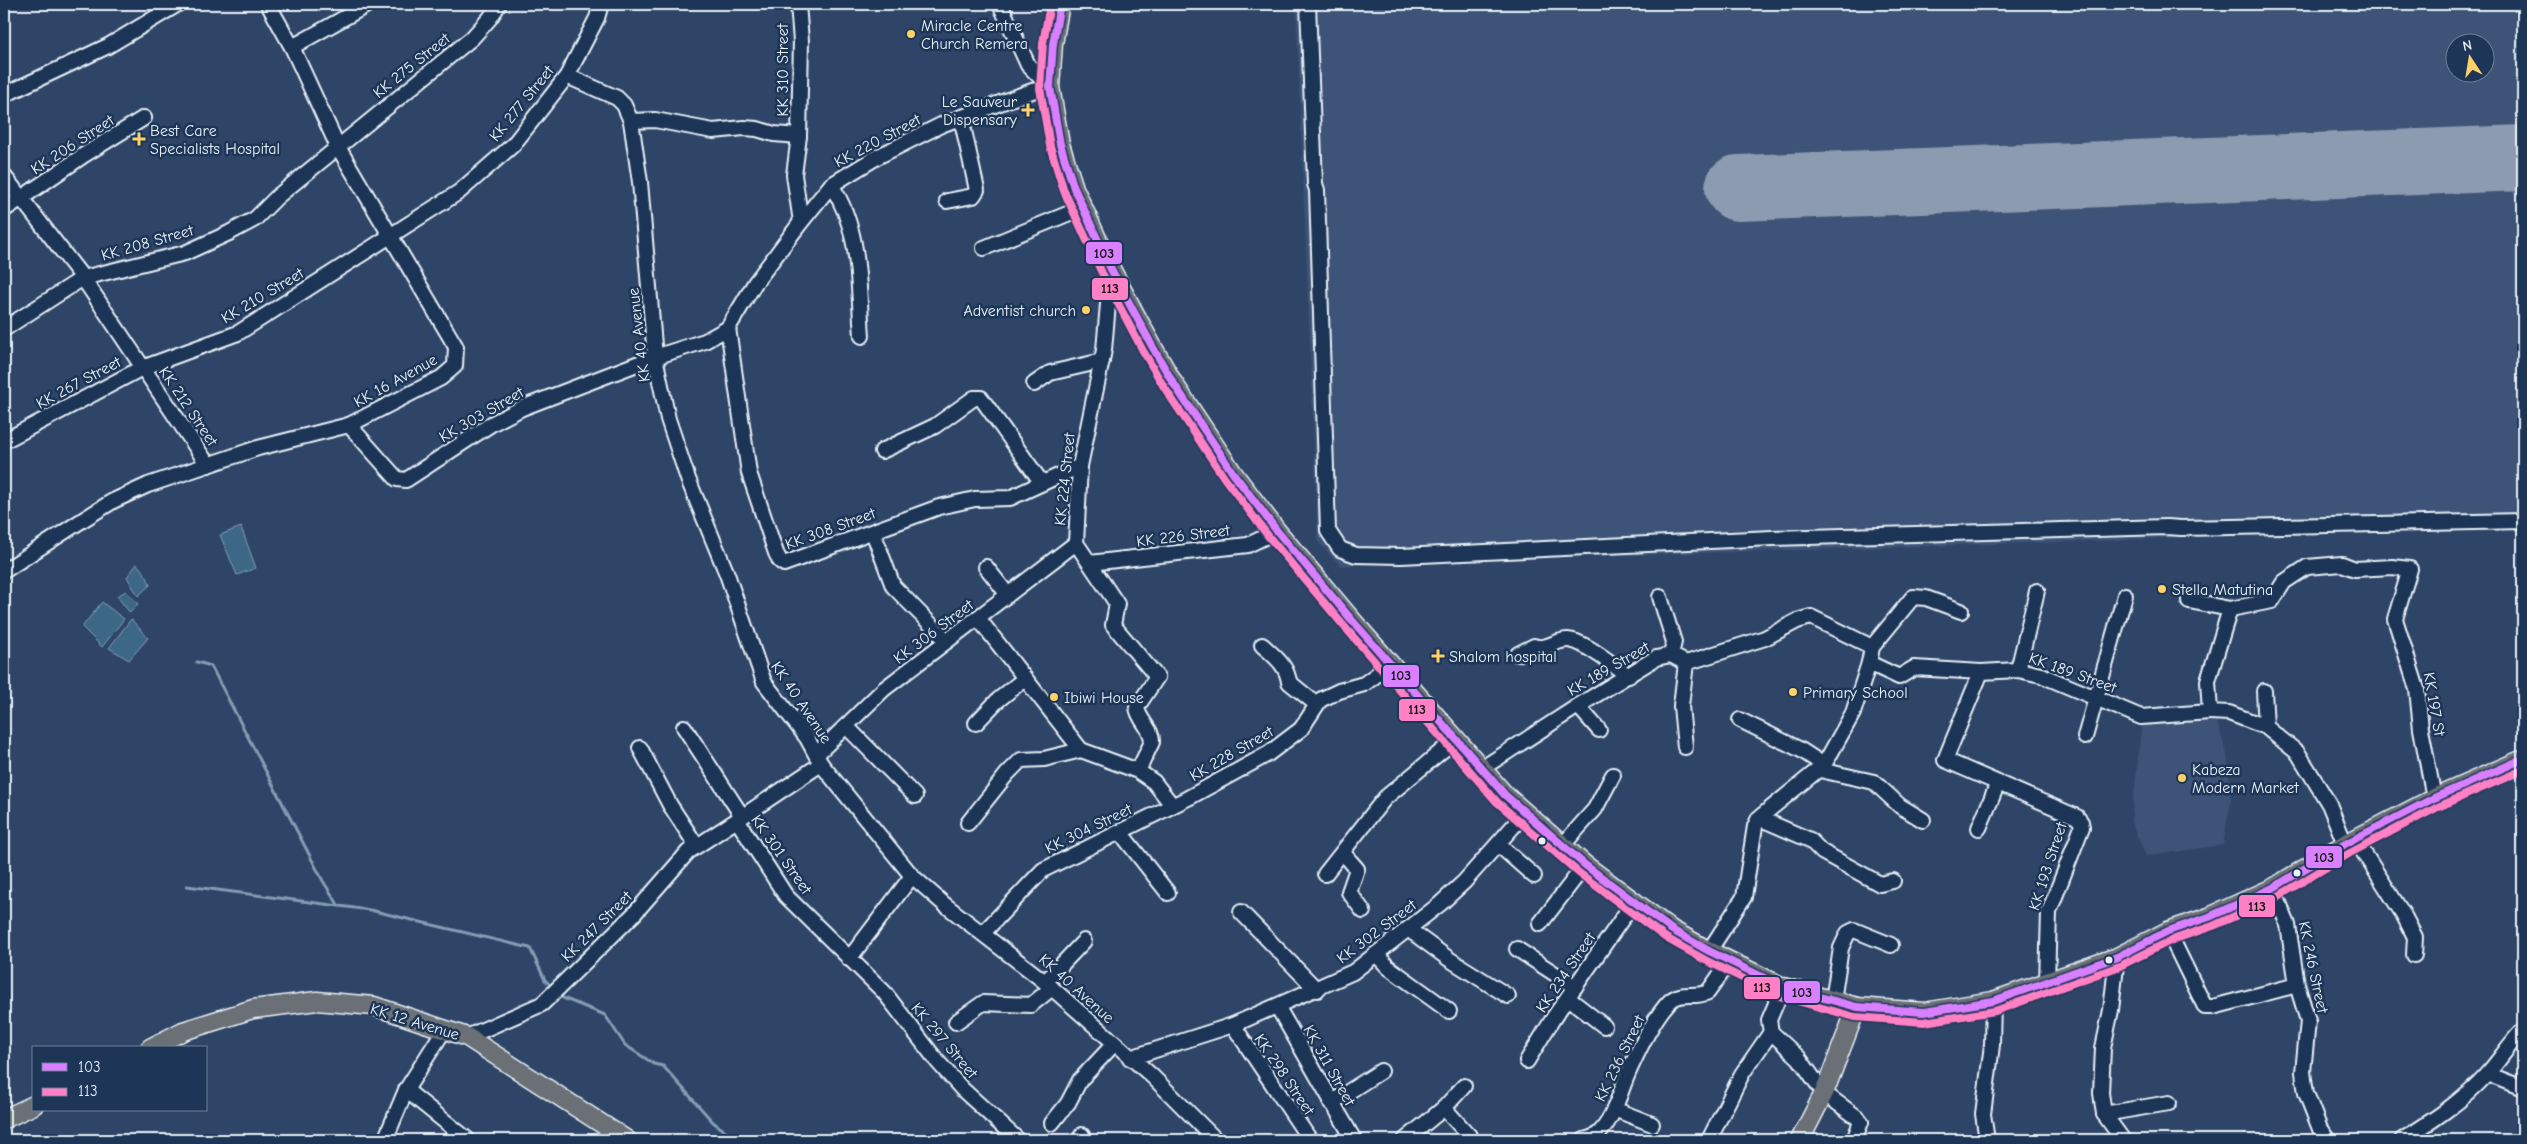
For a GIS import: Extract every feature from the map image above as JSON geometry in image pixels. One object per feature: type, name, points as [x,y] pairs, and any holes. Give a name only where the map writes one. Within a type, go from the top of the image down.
[{"type":"main road","points":[[1060,4],[1052,44],[1050,87],[1062,151],[1082,208],[1111,269],[1183,397],[1233,473],[1277,531],[1481,769],[1525,813],[1585,865],[1672,930],[1709,951],[1783,987],[1857,1007],[1924,1012],[1993,1001],[2117,957],[2168,931],[2209,917],[2273,888],[2350,842],[2434,798],[2523,759]]},
{"type":"main road","name":"KK 12 Avenue","points":[[154,1046],[184,1031],[253,1009],[317,1001],[374,1006],[467,1037],[627,1140]]},
{"type":"main road","points":[[1800,1140],[1824,1093],[1857,1007]]},
{"type":"main road","points":[[4,1119],[32,1106]]},
{"type":"street","points":[[4,95],[108,46],[178,4]]},
{"type":"street","name":"KK 16 Avenue","points":[[4,571],[113,502],[148,485],[258,448],[348,425],[441,378],[455,366],[456,347],[338,147],[292,47],[268,4]]},
{"type":"street","points":[[292,47],[369,4]]},
{"type":"street","name":"KK 275 Street","points":[[338,147],[472,38],[490,18],[499,4]]},
{"type":"street","name":"KK 277 Street","points":[[390,234],[459,192],[513,145],[567,76],[597,18],[601,4]]},
{"type":"street","name":"KK 310 Street","points":[[798,4],[801,41],[799,136],[794,175],[801,222]]},
{"type":"street","points":[[1000,4],[1028,65],[1050,87]]},
{"type":"street","points":[[1308,4],[1315,184],[1318,200],[1328,531],[1340,549],[1356,556],[1400,556],[1772,538],[2167,527],[2523,521]]},
{"type":"street","name":"KK 40 Avenue","points":[[567,76],[617,98],[624,104],[631,121],[640,182],[655,357],[668,419],[685,470],[726,574],[764,682],[819,759],[912,876],[944,904],[984,932],[1048,985],[1130,1058],[1216,1140]]},
{"type":"street","name":"KK 220 Street","points":[[728,328],[756,283],[831,185],[877,157],[961,117],[1032,91],[1050,87]]},
{"type":"street","points":[[947,201],[973,196],[977,190],[961,117]]},
{"type":"street","name":"KK 206 Street","points":[[4,210],[19,198],[144,118]]},
{"type":"street","name":"KK 310 Street","points":[[631,121],[655,120],[713,131],[744,128],[757,129],[774,134],[799,136]]},
{"type":"street","name":"KK 208 Street","points":[[4,329],[83,278],[185,253],[229,234],[255,219],[278,196],[338,147]]},
{"type":"street","name":"KK 212 Street","points":[[4,176],[19,198],[83,278],[208,465]]},
{"type":"street","points":[[831,185],[847,214],[854,238],[862,336]]},
{"type":"street","points":[[984,248],[1082,208]]},
{"type":"street","name":"KK 210 Street","points":[[142,368],[238,333],[390,234]]},
{"type":"street","name":"KK 224 Street","points":[[1111,269],[1102,361],[1080,466],[1076,543],[1116,604],[1113,625],[1157,677],[1137,707],[1138,712],[1153,736],[1138,771]]},
{"type":"street","points":[[655,357],[705,341],[728,328]]},
{"type":"street","name":"KK 308 Street","points":[[728,328],[749,473],[780,561],[788,564],[958,501],[1010,498],[1080,466]]},
{"type":"street","name":"KK 303 Street","points":[[348,425],[396,479],[406,480],[493,423],[522,408],[655,357]]},
{"type":"street","points":[[1034,384],[1050,373],[1102,361]]},
{"type":"street","name":"KK 267 Street","points":[[4,441],[142,368]]},
{"type":"street","points":[[882,451],[934,426],[974,398],[980,398],[1042,483]]},
{"type":"street","name":"KK 226 Street","points":[[1090,563],[1248,546],[1277,531]]},
{"type":"street","points":[[873,532],[893,586],[947,641]]},
{"type":"street","name":"KK 306 Street","points":[[819,759],[846,726],[884,689],[1076,543]]},
{"type":"street","name":"KK 197 St","points":[[2230,609],[2270,602],[2290,577],[2307,567],[2321,564],[2342,564],[2355,569],[2386,567],[2410,569],[2395,619],[2417,689],[2421,729],[2434,798]]},
{"type":"street","points":[[986,567],[1008,595]]},
{"type":"street","points":[[2018,670],[2037,591]]},
{"type":"street","points":[[2085,737],[2125,595]]},
{"type":"street","points":[[1660,596],[1674,642],[1671,655]]},
{"type":"street","points":[[1709,951],[1744,897],[1755,826],[1759,818],[1822,767],[1853,713],[1869,663],[1872,647],[1913,597],[1926,598],[1961,611]]},
{"type":"street","points":[[2189,601],[2230,609],[2208,681],[2210,712]]},
{"type":"street","points":[[1685,746],[1682,706],[1686,663],[1765,638],[1797,621],[1811,617],[1872,647]]},
{"type":"street","points":[[978,618],[1081,750],[1138,771],[1154,782],[1172,805]]},
{"type":"street","points":[[1518,654],[1534,646],[1542,648],[1569,640],[1580,644],[1629,676]]},
{"type":"street","points":[[1262,645],[1282,663],[1288,672],[1289,682],[1316,704],[1327,696],[1364,684],[1390,665]]},
{"type":"street","name":"KK 189 Street","points":[[1481,769],[1656,658],[1671,655],[1686,663]]},
{"type":"street","name":"KK 189 Street","points":[[1869,663],[1899,678],[1914,668],[1981,672],[2018,670],[2041,675],[2141,716],[2210,712],[2229,713],[2266,727],[2298,753],[2350,842],[2414,937],[2414,955]]},
{"type":"street","name":"KK 193 Street","points":[[1981,672],[1970,703],[1944,758],[1948,763],[2078,817],[2081,822],[2082,827],[2049,912],[2047,983]]},
{"type":"street","points":[[976,722],[997,701],[1024,679]]},
{"type":"street","points":[[2264,692],[2266,727]]},
{"type":"street","name":"KK 228 Street","points":[[1172,805],[1284,743],[1307,722],[1316,704]]},
{"type":"street","points":[[1578,706],[1599,730]]},
{"type":"street","points":[[1740,720],[1801,750],[1822,767],[1874,782],[1900,806],[1923,820]]},
{"type":"street","points":[[846,726],[915,796]]},
{"type":"street","points":[[684,727],[739,818]]},
{"type":"street","points":[[1325,874],[1385,798],[1455,740]]},
{"type":"street","points":[[640,748],[670,805],[696,845]]},
{"type":"street","points":[[968,823],[1007,774],[1021,760],[1044,759],[1081,750]]},
{"type":"street","name":"KK 301 Street","points":[[819,759],[739,818],[786,896],[849,959]]},
{"type":"street","points":[[1562,846],[1595,809],[1613,775]]},
{"type":"street","points":[[1979,828],[1998,783]]},
{"type":"street","name":"KK 304 Street","points":[[984,932],[1042,870],[1172,805]]},
{"type":"street","name":"KK 302 Street","points":[[1130,1058],[1233,1025],[1317,990],[1353,972],[1464,882],[1499,845],[1525,813]]},
{"type":"street","name":"KK 247 Street","points":[[467,1037],[542,1004],[634,914],[696,845],[739,818]]},
{"type":"street","points":[[1759,818],[1810,840],[1822,852],[1880,884],[1893,881]]},
{"type":"street","points":[[1120,832],[1168,893]]},
{"type":"street","points":[[1499,845],[1534,876]]},
{"type":"street","points":[[1343,853],[1357,869],[1349,892],[1363,910]]},
{"type":"street","points":[[1540,924],[1585,865]]},
{"type":"street","points":[[849,959],[912,876]]},
{"type":"street","name":"KK 246 Street","points":[[2273,888],[2288,925],[2297,985],[2308,1021],[2303,1072],[2306,1093],[2320,1129],[2328,1140]]},
{"type":"street","name":"KK 234 Street","points":[[1527,1061],[1633,902]]},
{"type":"street","points":[[1241,912],[1317,990]]},
{"type":"street","points":[[1408,929],[1449,959],[1508,996]]},
{"type":"street","points":[[1833,1001],[1841,948],[1848,932],[1854,930],[1892,945]]},
{"type":"street","points":[[2168,931],[2205,1007],[2213,1007],[2297,985]]},
{"type":"street","points":[[956,1022],[983,1003],[1031,1005],[1084,941]]},
{"type":"street","points":[[1517,949],[1571,993],[1604,1026]]},
{"type":"street","points":[[1376,954],[1388,967],[1449,1011]]},
{"type":"street","points":[[2117,957],[2102,1063],[2101,1093],[2104,1114],[2123,1140]]},
{"type":"street","name":"KK 297 Street","points":[[849,959],[884,992],[937,1061],[962,1089],[1018,1140]]},
{"type":"street","name":"KK 236 Street","points":[[1584,1140],[1598,1134],[1614,1109],[1630,1068],[1648,1033],[1668,1003],[1684,994],[1703,995],[1708,992],[1730,961]]},
{"type":"street","points":[[1783,987],[1769,1020],[1771,1032],[1799,1058],[1824,1093],[1861,1122],[1854,1140]]},
{"type":"street","points":[[1987,1140],[1983,1114],[1992,1045],[1993,1001]]},
{"type":"street","name":"KK 311 Street","points":[[1277,1006],[1303,1048],[1331,1103],[1354,1140]]},
{"type":"street","name":"KK 298 Street","points":[[1233,1025],[1310,1140]]},
{"type":"street","points":[[385,1140],[406,1090],[444,1030]]},
{"type":"street","points":[[2402,1140],[2458,1102],[2487,1074],[2505,1048],[2523,1030]]},
{"type":"street","points":[[1709,1140],[1742,1074],[1771,1032]]},
{"type":"street","points":[[1052,1123],[1068,1103],[1080,1080],[1114,1044]]},
{"type":"street","points":[[1331,1103],[1381,1071]]},
{"type":"street","points":[[2487,1074],[2523,1088]]},
{"type":"street","points":[[1405,1140],[1444,1108],[1464,1086]]},
{"type":"street","points":[[406,1090],[468,1140]]},
{"type":"street","points":[[2104,1114],[2169,1102]]},
{"type":"street","points":[[1444,1108],[1474,1140]]},
{"type":"street","points":[[1614,1109],[1652,1124]]},
{"type":"shaded area","points":[[1296,4],[2523,4],[2523,523],[2094,541],[1462,560],[1341,566],[1318,542]]},
{"type":"shaded area","points":[[241,527],[256,568],[237,575],[220,535]]},
{"type":"shaded area","points":[[137,564],[147,577],[150,585],[138,596],[127,577]]},
{"type":"shaded area","points":[[126,591],[138,604],[130,613],[117,596]]},
{"type":"shaded area","points":[[102,602],[124,619],[102,647],[82,627]]},
{"type":"shaded area","points":[[131,619],[148,638],[129,660],[109,648]]},
{"type":"shaded area","name":"Kabeza Modern Market","points":[[2215,715],[2227,755],[2231,800],[2223,845],[2146,856],[2131,822],[2142,722]]},
{"type":"waterway","points":[[197,662],[211,666],[323,881],[339,906]]},
{"type":"waterway","points":[[187,886],[370,910],[530,948],[545,980],[552,987]]},
{"type":"waterway","points":[[558,993],[563,998],[605,1015],[625,1045],[654,1064],[663,1066],[713,1122],[737,1140]]},
{"type":"runway","points":[[1738,188],[2523,158]]},
{"type":"transit line","name":"113","points":[[1050,4],[1043,43],[1040,88],[1050,146],[1064,191],[1102,273],[1142,349],[1164,387],[1225,479],[1269,537],[1343,625],[1497,802],[1579,873],[1666,938],[1705,960],[1779,996],[1855,1017],[1924,1022],[1995,1011],[2120,966],[2172,940],[2213,926],[2277,897],[2350,853],[2438,807],[2523,770]]},
{"type":"transit line","name":"103","points":[[1060,4],[1053,44],[1050,87],[1060,144],[1074,188],[1111,269],[1151,344],[1172,381],[1233,473],[1277,531],[1351,619],[1505,795],[1585,865],[1672,930],[1709,951],[1783,987],[1857,1007],[1924,1012],[1993,1001],[2117,957],[2168,931],[2209,917],[2273,888],[2345,844],[2434,798],[2523,759]]},
{"type":"place","name":"Miracle Centre Church Remera","points":[[911,34]]},
{"type":"place","name":"Le Sauveur Dispensary","points":[[1028,110]]},
{"type":"place","name":"Best Care Specialists Hospital","points":[[139,139]]},
{"type":"place","name":"Adventist church","points":[[1086,310]]},
{"type":"place","name":"Stella Matutina","points":[[2162,589]]},
{"type":"place","name":"Shalom hospital","points":[[1438,656]]},
{"type":"place","name":"Primary School","points":[[1793,692]]},
{"type":"place","name":"Ibiwi House","points":[[1054,697]]},
{"type":"place","name":"Kabeza Modern Market","points":[[2182,778]]}]
